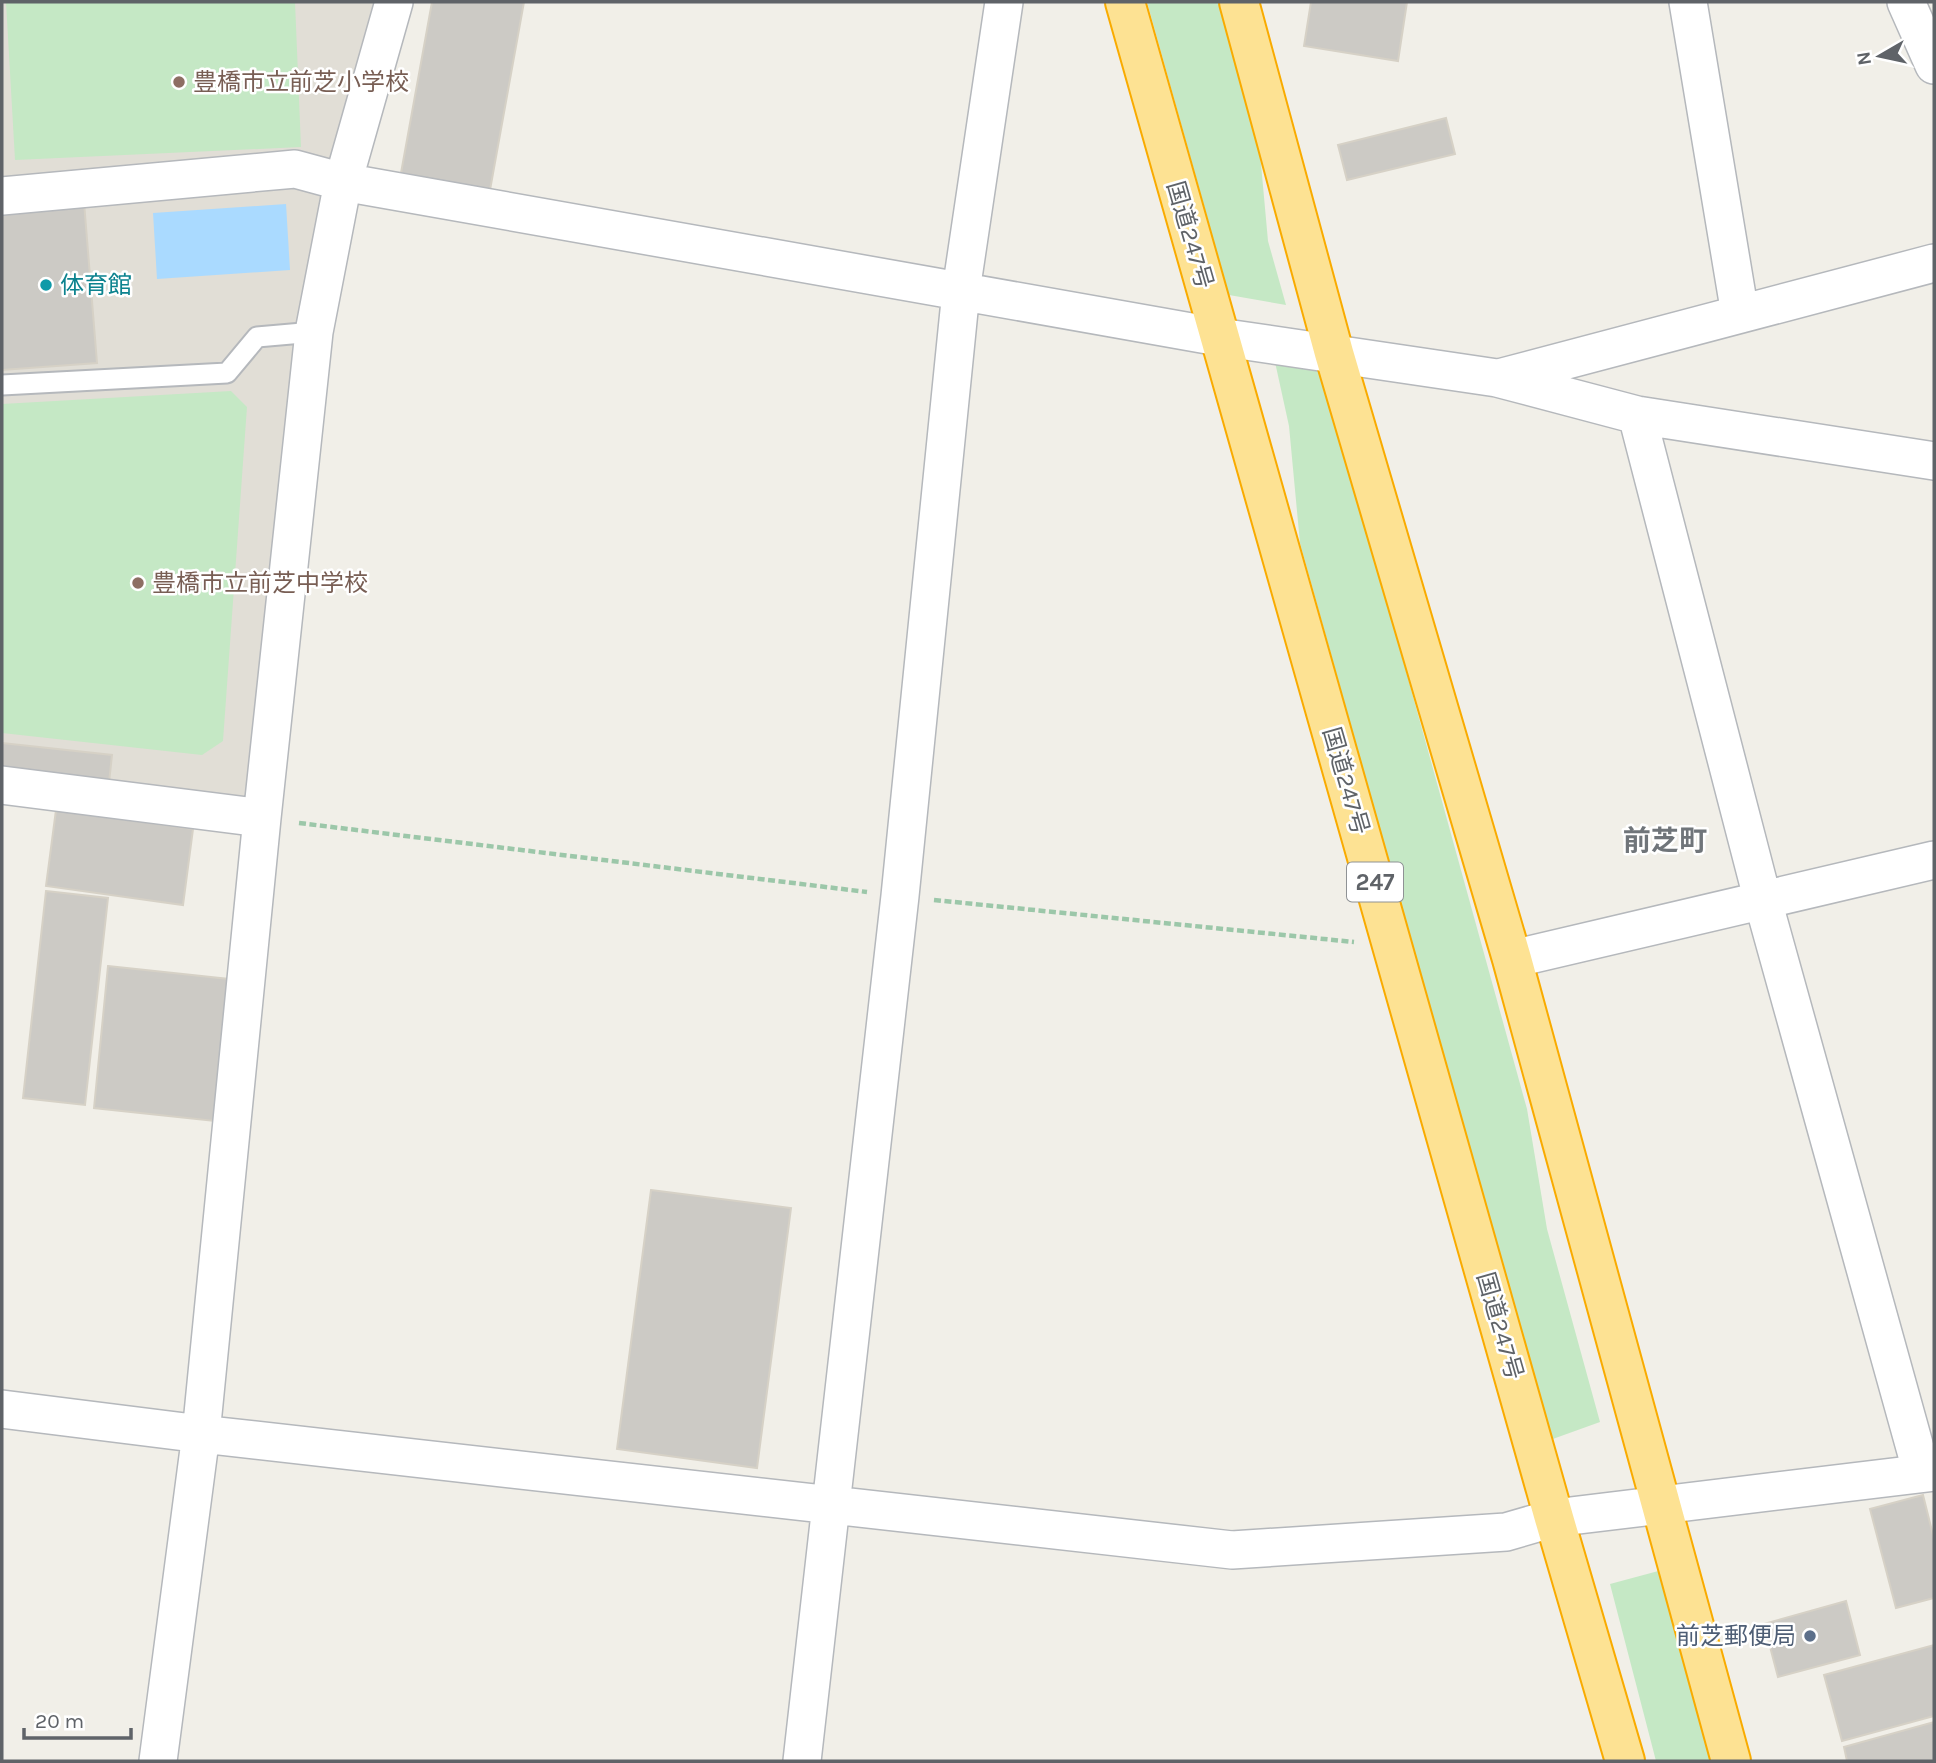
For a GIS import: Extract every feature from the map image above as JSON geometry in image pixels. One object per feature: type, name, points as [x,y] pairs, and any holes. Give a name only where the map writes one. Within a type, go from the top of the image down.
[{"type":"highway","name":"国道247号","points":[[1125,2],[1553,1518],[1625,1761]]},
{"type":"highway","points":[[1239,2],[1334,353],[1512,959],[1731,1761]]},
{"type":"street","points":[[158,1761],[201,1434],[262,818],[314,332],[343,182],[394,2]]},
{"type":"street","points":[[802,1761],[900,896],[961,291],[1004,2]]},
{"type":"street","points":[[1688,2],[1740,314]]},
{"type":"street","points":[[1906,2],[1934,65]]},
{"type":"street","points":[[2,196],[295,169],[343,182],[1219,337],[1497,378],[1637,415],[1934,461]]},
{"type":"street","points":[[1497,378],[1934,263]]},
{"type":"street","points":[[2,1409],[201,1434],[1232,1550],[1506,1532],[1553,1518],[1928,1472],[1763,901],[1637,415]]},
{"type":"street","points":[[2,785],[262,818]]},
{"type":"street","points":[[1512,959],[1934,860]]},
{"type":"lane","points":[[2,385],[228,373],[257,337],[314,332]]},
{"type":"path","points":[[262,818],[900,896],[1393,946]]},
{"type":"shaded area","name":"豊橋市立前芝小学校","points":[[2,2],[379,2],[333,168],[2,188]]},
{"type":"shaded area","name":"豊橋市立前芝中学校","points":[[289,187],[329,188],[253,794],[239,810],[2,782],[2,210]]},
{"type":"green space","name":"豊橋市立前芝小学校","points":[[6,2],[295,2],[301,147],[15,160]]},
{"type":"green space","points":[[1147,2],[1220,2],[1254,123],[1261,164],[1268,241],[1286,305],[1229,295]]},
{"type":"green space","points":[[1275,362],[1322,367],[1527,1109],[1547,1229],[1600,1422],[1550,1440],[1300,543],[1289,426]]},
{"type":"green space","points":[[231,391],[247,407],[223,741],[202,755],[2,733],[2,404]]},
{"type":"green space","points":[[1662,1570],[1710,1761],[1656,1761],[1610,1584]]},
{"type":"water","points":[[286,204],[290,270],[157,279],[153,213]]},
{"type":"building","points":[[432,2],[524,2],[490,190],[401,173]]},
{"type":"building","points":[[1311,2],[1407,2],[1398,61],[1304,46]]},
{"type":"building","points":[[1446,118],[1455,154],[1347,180],[1338,145]]},
{"type":"building","name":"体育館","points":[[84,202],[97,363],[2,370],[2,208]]},
{"type":"building","points":[[2,743],[112,755],[108,792],[2,780]]},
{"type":"building","points":[[56,810],[193,829],[183,905],[46,886]]},
{"type":"building","points":[[46,891],[108,898],[85,1105],[23,1098]]},
{"type":"building","points":[[108,966],[238,980],[224,1122],[94,1108]]},
{"type":"building","points":[[651,1190],[791,1208],[757,1468],[617,1449]]},
{"type":"building","points":[[1923,1495],[1934,1539],[1934,1598],[1896,1608],[1870,1509]]},
{"type":"building","points":[[1846,1601],[1860,1655],[1778,1677],[1764,1624]]},
{"type":"building","points":[[1934,1645],[1934,1716],[1842,1741],[1824,1675]]},
{"type":"building","points":[[1934,1722],[1934,1761],[1847,1761],[1844,1747]]},
{"type":"place","name":"豊橋市立前芝小学校","points":[[179,82]]},
{"type":"place","name":"体育館","points":[[46,285]]},
{"type":"place","name":"豊橋市立前芝中学校","points":[[138,583]]},
{"type":"place","name":"前芝郵便局","points":[[1810,1636]]},
{"type":"district","name":"前芝町","points":[[1665,840]]}]
